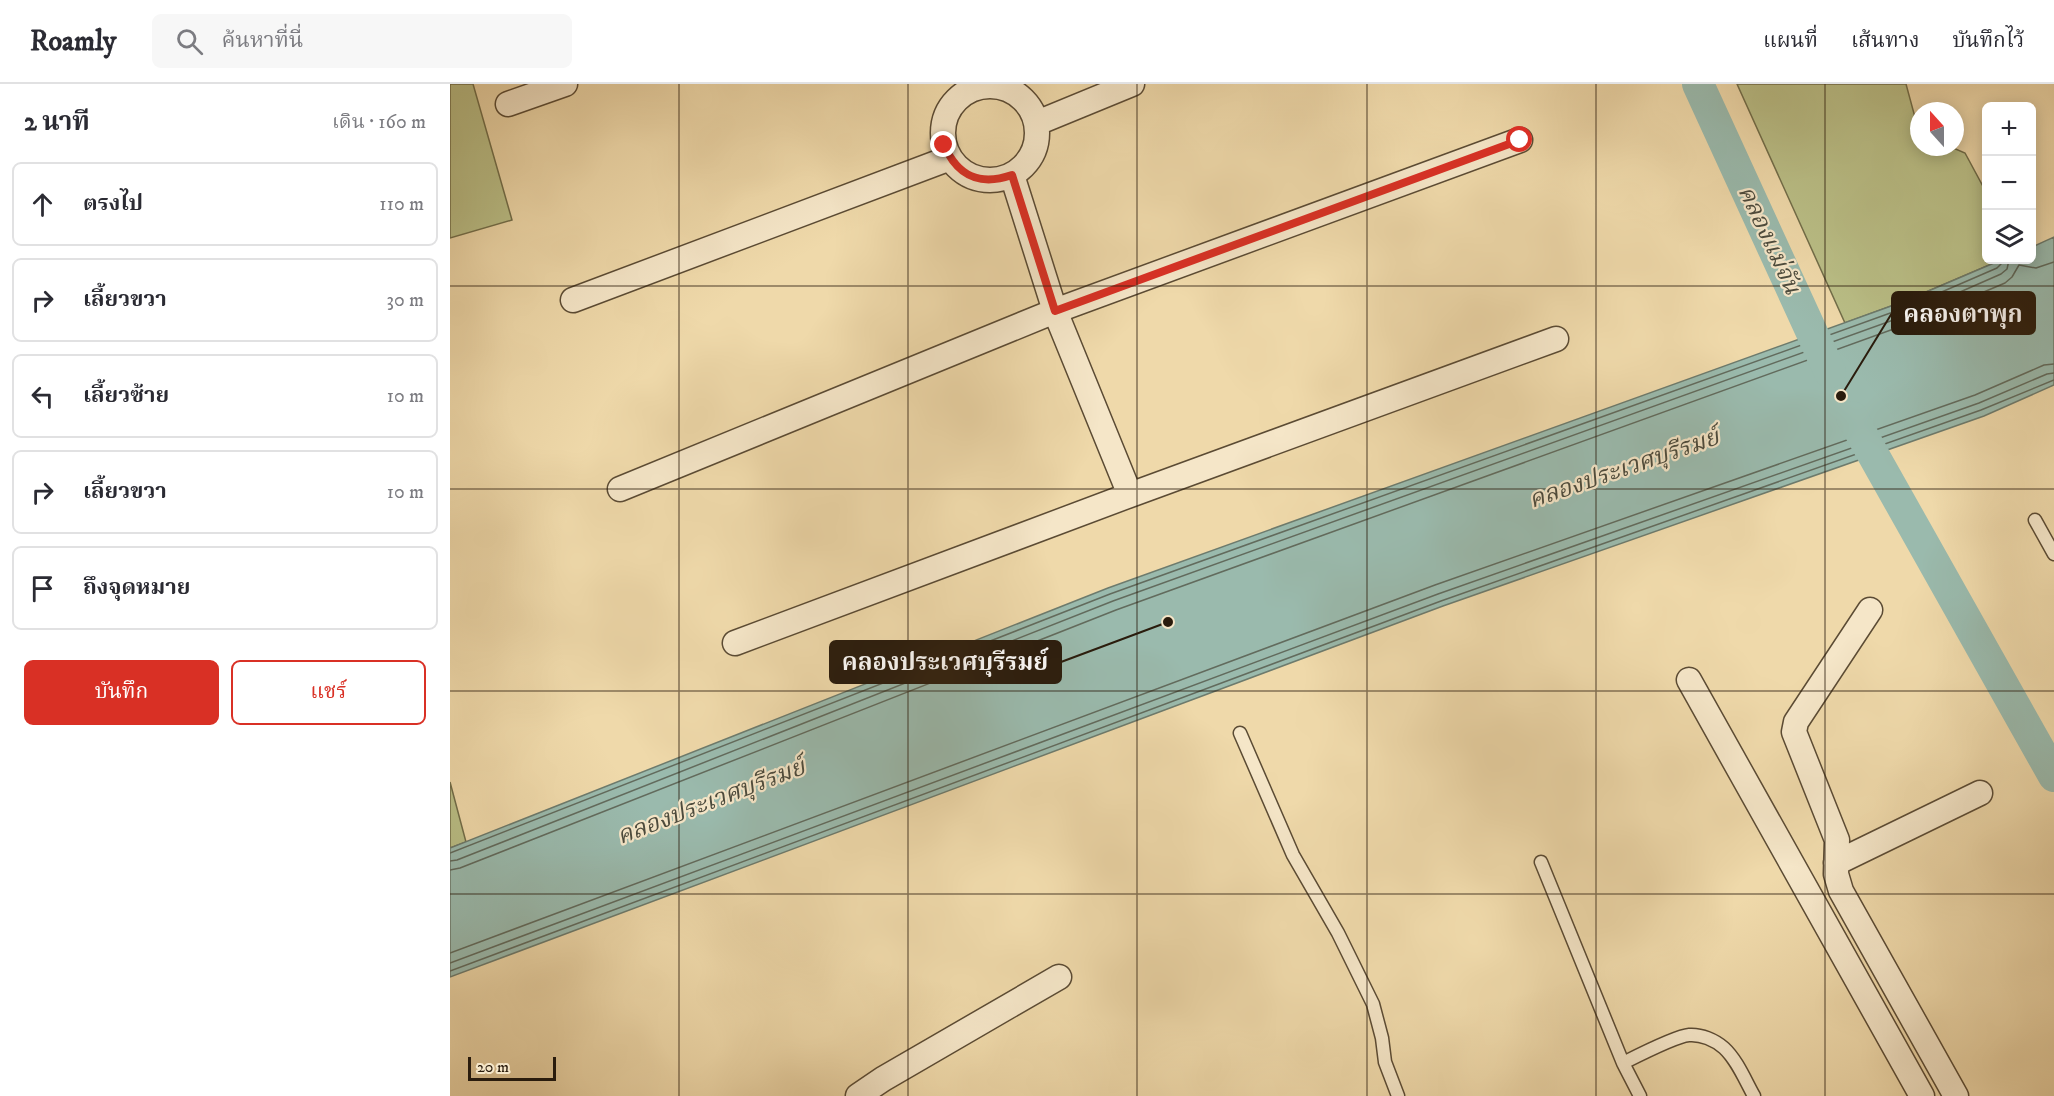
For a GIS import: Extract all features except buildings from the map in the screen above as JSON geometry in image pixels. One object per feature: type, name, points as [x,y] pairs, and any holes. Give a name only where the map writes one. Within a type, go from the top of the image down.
[{"type":"street","points":[[508,104],[565,84]]},
{"type":"street","points":[[1037,123],[1132,84]]},
{"type":"street","points":[[990,85],[1006,88],[1021,95],[1031,108],[1037,123],[1038,139],[1034,153],[1025,166],[999,180],[971,177],[959,169],[950,158],[944,145],[942,131],[945,117],[962,94],[974,86],[990,85]]},
{"type":"street","points":[[620,489],[1055,311],[1520,140]]},
{"type":"street","points":[[573,300],[950,158]]},
{"type":"street","points":[[1012,175],[1055,311],[1130,495]]},
{"type":"street","points":[[735,643],[1556,339]]},
{"type":"street","points":[[1870,610],[1794,726],[1794,732],[1837,840],[1836,874],[1841,891],[1956,1096]]},
{"type":"street","points":[[1689,680],[1922,1096]]},
{"type":"street","points":[[1836,864],[1980,793]]},
{"type":"street","points":[[858,1096],[883,1079],[1059,977]]},
{"type":"lane","points":[[2035,520],[2054,554]]},
{"type":"lane","points":[[1240,733],[1293,855],[1338,933],[1373,1004],[1382,1038],[1385,1062],[1398,1096]]},
{"type":"lane","points":[[1541,862],[1623,1063],[1640,1096]]},
{"type":"lane","points":[[1623,1063],[1686,1035],[1704,1037],[1724,1048],[1736,1063],[1754,1096]]},
{"type":"green space","points":[[450,84],[473,84],[512,220],[450,238]]},
{"type":"green space","points":[[1737,84],[1906,84],[1911,102],[1910,156],[1964,156],[1964,153],[1982,185],[1982,264],[1992,264],[1905,301],[1845,323]]},
{"type":"green space","points":[[450,782],[466,842],[450,848]]},
{"type":"water","points":[[2054,237],[2054,385],[1984,416],[1443,606],[450,977],[450,848],[1108,588],[1905,301],[1992,264],[2036,264],[2036,245]]},
{"type":"waterway","name":"คลองแม่จัน","points":[[1698,84],[1830,372]]},
{"type":"waterway","points":[[1852,417],[2054,776]]},
{"type":"place","name":"คลองตาพุก","points":[[1841,396]]},
{"type":"place","name":"คลองประเวศบุรีรมย์","points":[[1168,622]]},
{"type":"route","points":[[944,145],[950,158],[959,169],[971,177],[999,180],[1012,175],[1055,311],[1520,140]]}]
